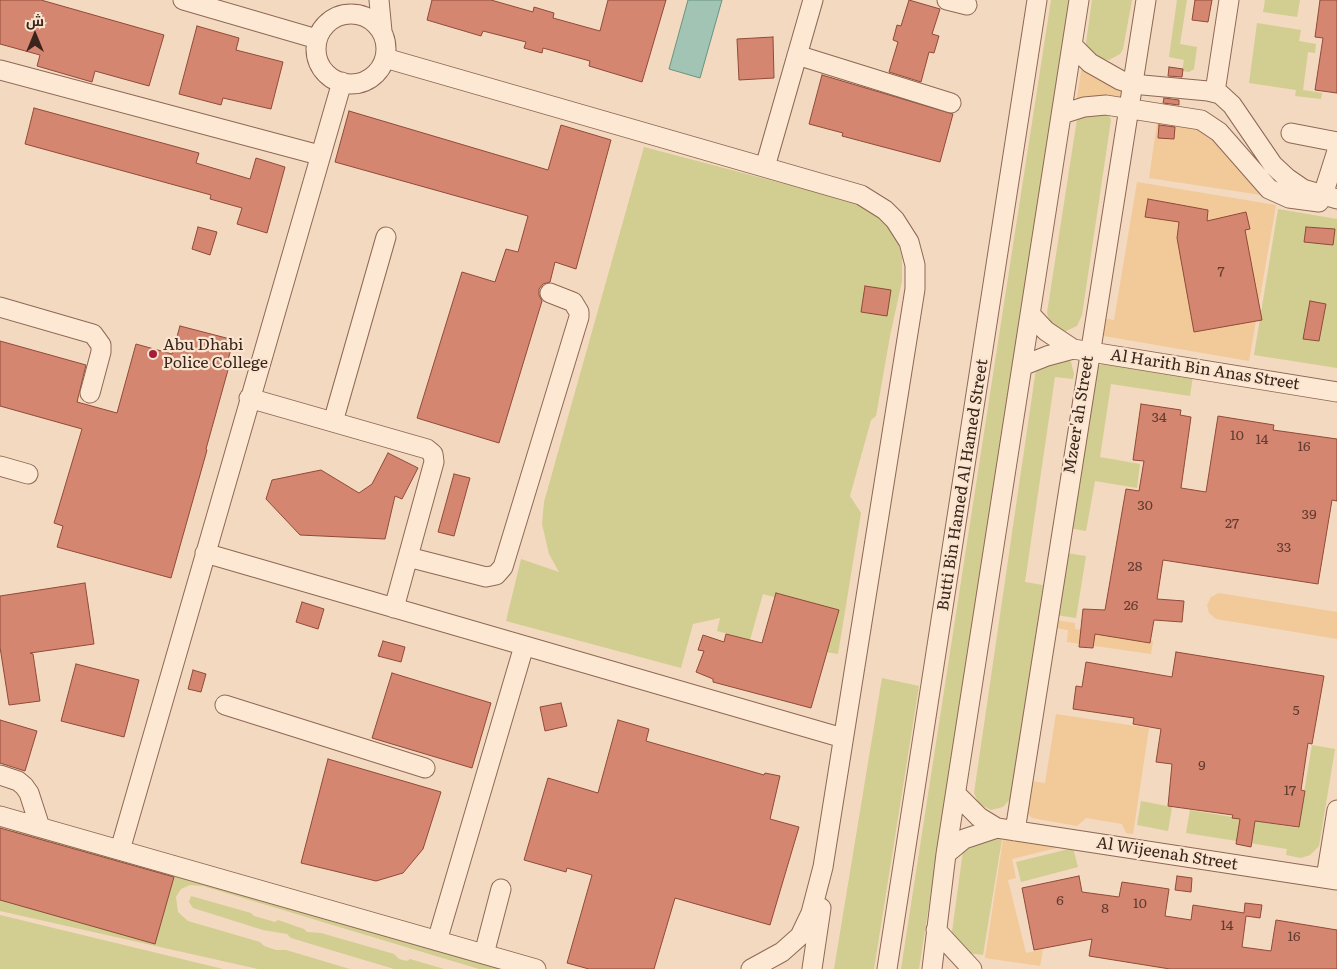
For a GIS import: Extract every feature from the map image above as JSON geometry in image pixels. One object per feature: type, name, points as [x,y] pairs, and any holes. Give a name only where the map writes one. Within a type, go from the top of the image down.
[{"type":"street","points":[[183,0],[317,39]]},
{"type":"street","points":[[355,0],[342,14],[326,24],[317,39],[316,48],[320,66],[326,73],[342,82],[351,84],[369,79],[382,67],[387,49],[382,31],[379,0]]},
{"type":"street","points":[[765,167],[813,0]]},
{"type":"street","points":[[947,0],[967,5]]},
{"type":"street","name":"Butti Bin Hamed Al Hamed Street","points":[[887,969],[1037,0]]},
{"type":"street","points":[[932,969],[946,854],[1079,0]]},
{"type":"street","name":"Mzeer'ah Street","points":[[1006,829],[1081,350],[1129,108],[1146,0]]},
{"type":"street","points":[[1214,128],[1221,96],[1229,0]]},
{"type":"street","points":[[342,14],[361,15],[376,24],[382,31]]},
{"type":"street","points":[[1073,46],[1100,70],[1132,84],[1221,96],[1279,172],[1299,186],[1332,199]]},
{"type":"street","points":[[797,55],[951,103]]},
{"type":"street","points":[[385,58],[861,195],[874,201],[885,210],[903,231],[913,253],[915,265],[914,289],[823,867],[811,913],[800,936],[782,952],[751,969]]},
{"type":"street","points":[[0,70],[319,155]]},
{"type":"street","points":[[120,850],[319,155],[342,82]]},
{"type":"street","points":[[1062,114],[1095,106],[1129,108],[1194,118],[1214,128],[1269,189],[1289,198],[1332,199]]},
{"type":"street","points":[[1291,133],[1337,142]]},
{"type":"street","points":[[1332,199],[1337,151]]},
{"type":"street","points":[[333,422],[386,236]]},
{"type":"street","points":[[408,557],[486,578],[496,575],[503,567],[579,317],[577,307],[573,302],[550,293]]},
{"type":"street","points":[[0,307],[87,332],[98,339],[101,352],[90,393]]},
{"type":"street","name":"Al Harith Bin Anas Street","points":[[1031,314],[1046,331],[1081,350],[1337,392]]},
{"type":"street","name":"Al Harith Bin Anas Street","points":[[1022,366],[1047,356],[1081,350]]},
{"type":"street","points":[[250,398],[427,449],[432,454],[434,462],[394,608]]},
{"type":"street","points":[[0,466],[28,474]]},
{"type":"street","points":[[205,553],[843,738]]},
{"type":"street","points":[[437,941],[524,646]]},
{"type":"street","points":[[225,705],[424,768]]},
{"type":"street","points":[[0,775],[18,781],[29,793],[40,827]]},
{"type":"street","name":"Al Wijeenah Street","points":[[956,794],[974,814],[1006,829],[1332,879]]},
{"type":"street","points":[[1332,879],[1337,810]]},
{"type":"street","points":[[0,816],[536,969]]},
{"type":"street","name":"Al Wijeenah Street","points":[[946,854],[964,839],[1006,829]]},
{"type":"street","points":[[812,969],[823,892],[823,867]]},
{"type":"street","points":[[484,954],[501,889]]},
{"type":"street","points":[[936,930],[972,969]]},
{"type":"shaded area","points":[[688,0],[722,0],[700,78],[669,69]]},
{"type":"shaded area","points":[[1051,0],[1069,0],[919,969],[901,969]]},
{"type":"shaded area","points":[[1092,0],[1132,0],[1123,49],[1120,54],[1109,60],[1097,58],[1088,49],[1086,43]]},
{"type":"shaded area","points":[[1177,0],[1187,0],[1180,44],[1197,47],[1194,69],[1189,72],[1182,71],[1184,60],[1169,57]]},
{"type":"shaded area","points":[[1265,0],[1300,0],[1297,17],[1263,12]]},
{"type":"shaded area","points":[[1257,23],[1301,30],[1299,41],[1316,44],[1315,53],[1308,52],[1303,90],[1322,93],[1321,99],[1295,96],[1296,90],[1249,83]]},
{"type":"shaded area","points":[[1084,110],[1109,115],[1111,120],[1082,315],[1077,326],[1066,331],[1050,324],[1047,313],[1077,119]]},
{"type":"shaded area","points":[[644,147],[861,204],[884,220],[897,238],[902,258],[902,281],[876,416],[871,420],[850,496],[861,513],[838,654],[819,651],[829,612],[763,594],[750,640],[717,631],[720,618],[693,624],[681,668],[506,621],[521,559],[559,572],[549,554],[542,524],[544,502]]},
{"type":"shaded area","points":[[1278,209],[1337,219],[1337,368],[1254,355]]},
{"type":"shaded area","points":[[1066,358],[1071,362],[1074,374],[1073,379],[1055,377],[1025,582],[1043,585],[1011,798],[1003,807],[991,810],[979,804],[974,793],[1036,369]]},
{"type":"shaded area","points":[[1105,362],[1193,376],[1190,396],[1111,384],[1100,457],[1140,464],[1137,488],[1095,481],[1086,531],[1069,528],[1095,368]]},
{"type":"shaded area","points":[[1066,553],[1086,556],[1076,618],[1056,615]]},
{"type":"shaded area","points":[[882,678],[919,686],[874,969],[834,969]]},
{"type":"shaded area","points":[[1312,745],[1335,749],[1319,846],[1310,855],[1301,858],[1286,855],[1287,849],[1186,833],[1190,810],[1298,828]]},
{"type":"shaded area","points":[[1141,801],[1172,807],[1168,831],[1137,825]]},
{"type":"shaded area","points":[[14,824],[515,969],[479,969],[203,886],[190,885],[181,889],[176,897],[178,912],[188,921],[260,942],[264,946],[276,950],[286,950],[350,969],[258,969],[0,911],[0,881]]},
{"type":"shaded area","points":[[1003,833],[983,955],[967,953],[952,932],[965,836]]},
{"type":"shaded area","points":[[1073,848],[1078,867],[1021,882],[1016,862]]},
{"type":"shaded area","points":[[191,896],[251,913],[254,916],[275,922],[278,920],[304,929],[307,932],[321,933],[394,954],[399,959],[407,961],[410,959],[444,969],[394,969],[291,938],[287,934],[263,930],[193,908],[189,902]]},
{"type":"shaded area","points":[[0,915],[223,969],[0,969]]},
{"type":"sand","points":[[1082,66],[1122,91],[1120,100],[1076,102]]},
{"type":"sand","points":[[1158,116],[1199,122],[1261,195],[1149,178]]},
{"type":"sand","points":[[1137,182],[1276,205],[1249,361],[1104,336],[1100,331],[1102,318],[1114,320]]},
{"type":"sand","points":[[1219,593],[1337,612],[1337,639],[1216,619],[1209,613],[1207,605],[1211,597]]},
{"type":"sand","points":[[1056,620],[1075,623],[1075,629],[1153,641],[1151,654],[1067,642],[1068,630],[1055,628]]},
{"type":"sand","points":[[1056,714],[1149,728],[1133,834],[1126,833],[1122,824],[1086,818],[1077,826],[1032,818],[1026,812],[1031,781],[1045,783]]},
{"type":"sand","points":[[1004,833],[1072,844],[1012,859],[1016,878],[1008,880],[1026,953],[1043,949],[1040,966],[985,958]]},
{"type":"building","points":[[0,0],[41,0],[164,35],[149,86],[95,71],[92,82],[37,66],[40,55],[0,44]]},
{"type":"building","points":[[432,0],[491,0],[533,12],[534,7],[554,13],[553,18],[600,31],[608,0],[666,0],[642,82],[589,66],[590,61],[543,48],[542,53],[524,48],[526,42],[483,31],[481,36],[427,20]]},
{"type":"building","points":[[909,0],[940,9],[932,34],[939,36],[934,53],[929,52],[921,82],[889,72],[898,42],[893,40],[897,25],[901,26]]},
{"type":"building","points":[[1195,0],[1212,0],[1208,22],[1192,20]]},
{"type":"building","points":[[1320,0],[1337,0],[1337,93],[1315,90],[1323,38],[1315,37]]},
{"type":"building","points":[[197,26],[239,38],[236,50],[283,62],[271,109],[223,98],[221,105],[179,94]]},
{"type":"building","points":[[773,37],[774,78],[739,80],[737,39]]},
{"type":"building","points":[[1169,67],[1183,69],[1182,77],[1168,76]]},
{"type":"building","points":[[822,75],[953,114],[940,162],[842,136],[843,133],[809,124]]},
{"type":"building","points":[[1164,98],[1179,100],[1179,105],[1163,103]]},
{"type":"building","points":[[34,108],[199,153],[196,163],[250,179],[256,158],[285,167],[267,233],[237,224],[242,208],[210,199],[211,195],[25,144]]},
{"type":"building","points":[[349,111],[548,170],[561,125],[611,140],[576,269],[555,262],[550,282],[543,284],[539,289],[542,301],[499,443],[417,418],[462,272],[495,282],[506,249],[518,252],[528,216],[335,162]]},
{"type":"building","points":[[1159,125],[1175,127],[1174,139],[1158,138]]},
{"type":"building","points":[[1148,199],[1208,210],[1207,221],[1246,212],[1250,229],[1245,230],[1262,320],[1194,332],[1177,238],[1179,222],[1145,217]]},
{"type":"building","points":[[198,227],[217,232],[210,255],[192,249]]},
{"type":"building","points":[[1306,227],[1335,229],[1333,245],[1304,242]]},
{"type":"building","points":[[865,286],[891,290],[887,316],[861,312]]},
{"type":"building","points":[[1310,301],[1326,304],[1319,341],[1303,339]]},
{"type":"building","points":[[180,326],[234,340],[225,369],[228,370],[207,450],[171,578],[57,547],[63,526],[54,523],[82,429],[0,406],[0,341],[86,365],[77,402],[117,413],[136,344],[172,354]]},
{"type":"building","points":[[1141,404],[1181,410],[1180,415],[1191,417],[1181,488],[1206,492],[1218,416],[1274,425],[1273,430],[1337,439],[1337,501],[1332,500],[1318,584],[1163,560],[1157,599],[1184,601],[1182,622],[1154,620],[1150,643],[1095,634],[1093,648],[1079,647],[1083,609],[1105,610],[1126,489],[1139,491],[1144,461],[1133,460]]},
{"type":"building","points":[[388,453],[418,468],[402,499],[395,496],[385,539],[300,535],[266,499],[272,480],[321,470],[359,493],[372,484]]},
{"type":"building","points":[[454,474],[470,478],[454,536],[438,532]]},
{"type":"building","points":[[85,583],[94,644],[30,653],[33,654],[40,701],[9,705],[0,647],[0,596]]},
{"type":"building","points":[[776,593],[839,610],[811,708],[713,682],[713,679],[696,672],[704,651],[698,650],[703,635],[724,642],[726,634],[762,643]]},
{"type":"building","points":[[302,602],[324,609],[318,629],[296,622]]},
{"type":"building","points":[[383,641],[405,647],[401,662],[378,656]]},
{"type":"building","points":[[1176,652],[1324,676],[1312,744],[1308,743],[1301,790],[1305,791],[1299,827],[1255,821],[1251,847],[1236,844],[1240,819],[1232,818],[1233,815],[1168,806],[1172,764],[1156,762],[1161,729],[1133,724],[1134,718],[1073,709],[1076,686],[1082,687],[1086,662],[1172,677]]},
{"type":"building","points":[[76,664],[139,680],[124,737],[61,721]]},
{"type":"building","points":[[193,670],[206,674],[201,692],[188,689]]},
{"type":"building","points":[[392,673],[491,703],[472,768],[372,738]]},
{"type":"building","points":[[561,703],[567,726],[545,731],[540,707]]},
{"type":"building","points":[[0,720],[37,731],[25,771],[0,763]]},
{"type":"building","points":[[618,720],[649,729],[646,741],[764,775],[765,773],[780,776],[770,819],[799,827],[770,925],[675,898],[654,969],[589,969],[567,963],[592,875],[567,868],[566,872],[524,860],[548,778],[598,793]]},
{"type":"building","points":[[328,759],[441,792],[423,849],[403,873],[376,881],[301,863]]},
{"type":"building","points":[[0,828],[174,877],[155,944],[0,900]]},
{"type":"building","points":[[1079,876],[1082,892],[1119,897],[1122,882],[1169,889],[1165,916],[1191,920],[1193,905],[1244,913],[1245,903],[1262,905],[1260,918],[1246,916],[1242,947],[1271,951],[1276,920],[1337,930],[1337,969],[1170,969],[1089,956],[1092,939],[1034,950],[1022,888]]},
{"type":"building","points":[[1177,876],[1192,878],[1191,892],[1175,890]]},
{"type":"place","name":"Abu Dhabi Police College","points":[[153,354]]}]
